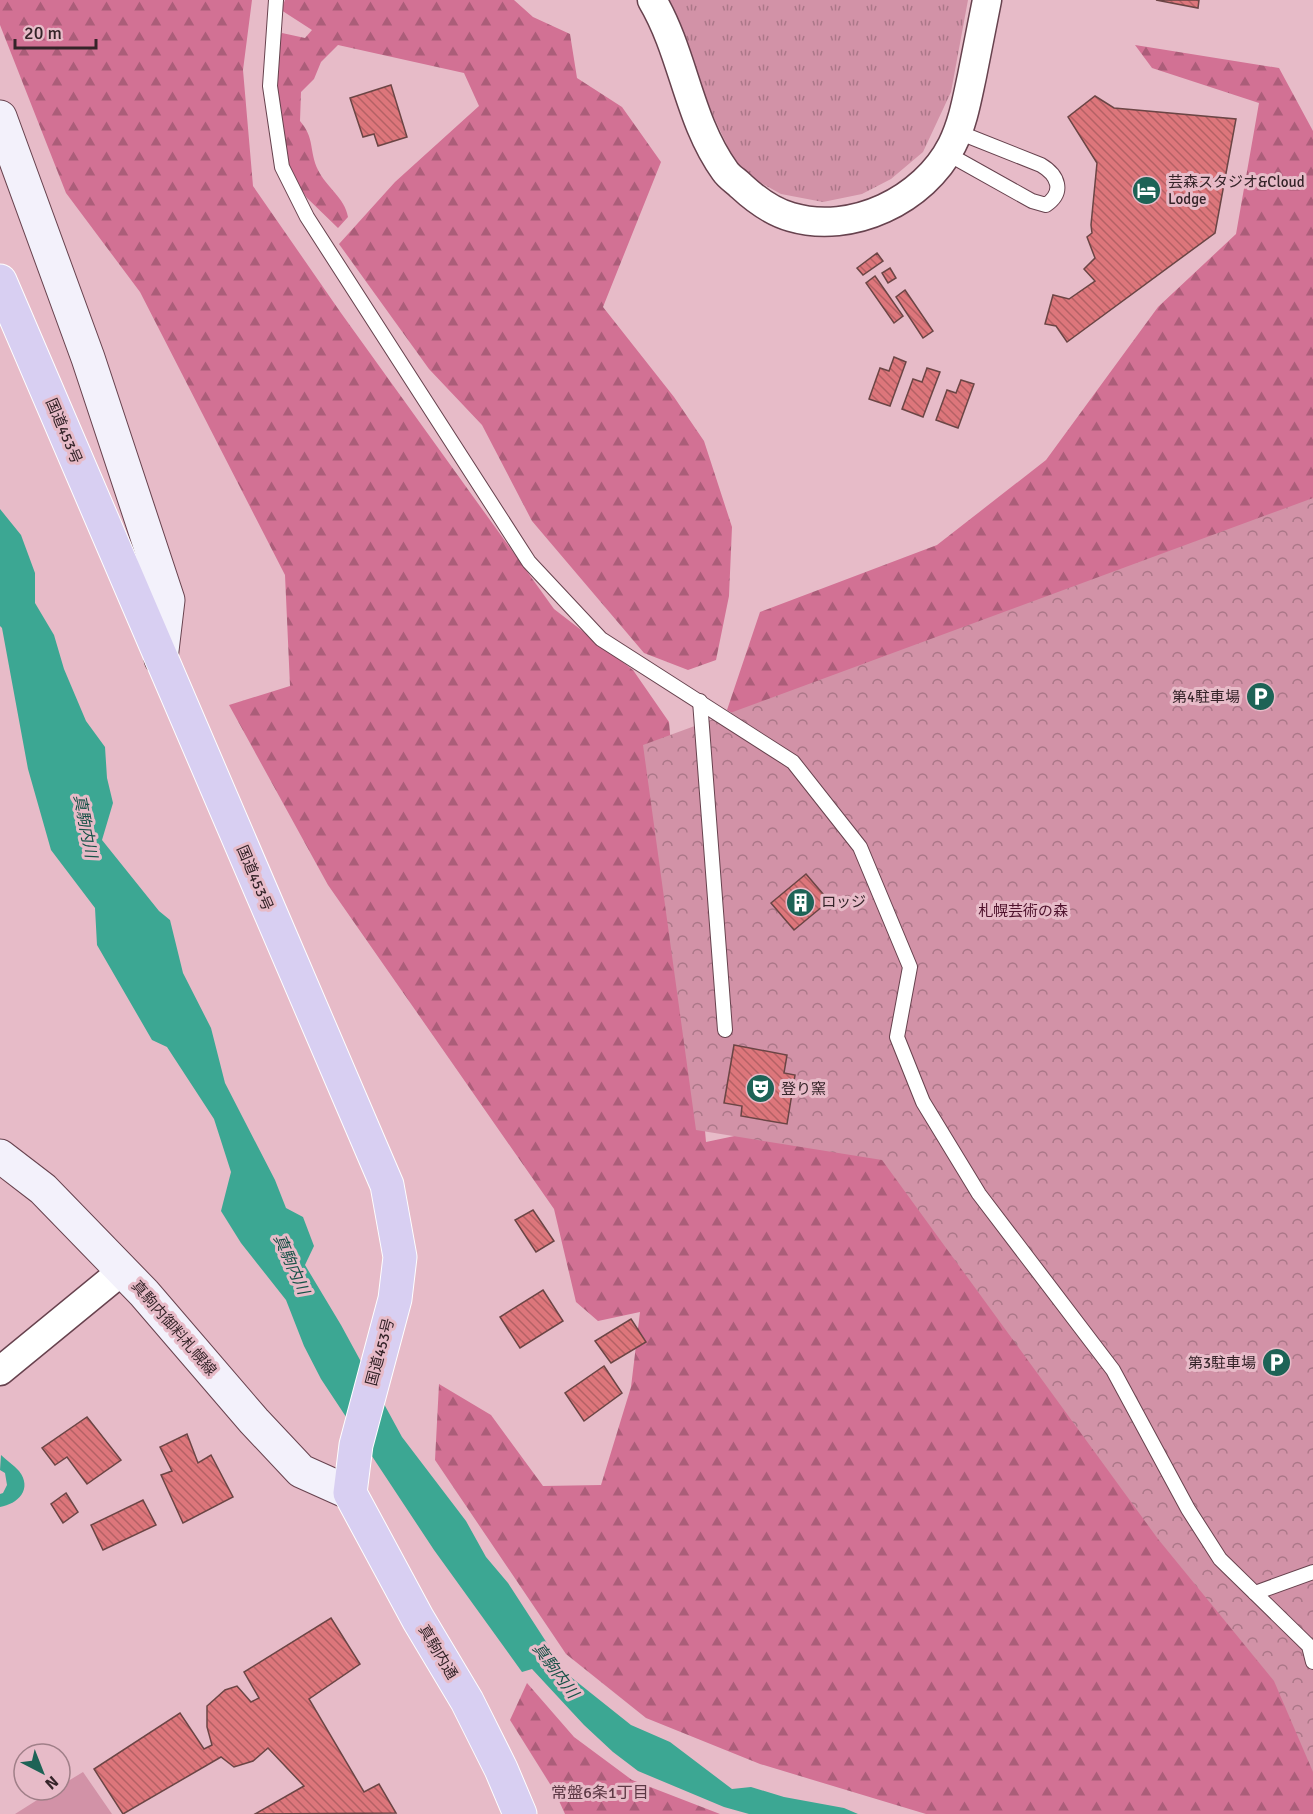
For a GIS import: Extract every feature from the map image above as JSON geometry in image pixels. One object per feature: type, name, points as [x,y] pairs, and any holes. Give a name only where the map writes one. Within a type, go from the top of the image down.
[{"type":"highway","name":"国道453号","points":[[0,281],[387,1185],[400,1257],[395,1299],[356,1445],[350,1493]]},
{"type":"highway","name":"真駒内通","points":[[350,1493],[418,1618],[467,1701],[501,1769],[520,1814]]},
{"type":"street","points":[[652,0],[671,43],[706,142],[726,173],[755,199],[790,217],[823,222],[864,218],[908,195],[939,168],[953,143],[963,118],[987,0]]},
{"type":"street","points":[[0,117],[88,358],[168,600],[161,659]]},
{"type":"street","name":"真駒内御料札幌線","points":[[0,1156],[42,1189],[144,1293],[254,1421],[301,1471],[350,1493]]},
{"type":"street","points":[[0,1371],[122,1271]]},
{"type":"lane","points":[[276,0],[270,86],[282,167],[307,218],[529,562],[601,639],[793,762],[860,847],[910,967],[897,1037],[923,1102],[979,1194],[1113,1370],[1188,1509],[1220,1559],[1311,1645],[1313,1662]]},
{"type":"lane","points":[[953,143],[1041,165],[1051,171],[1056,180],[1057,190],[1054,199],[1046,205],[1032,201],[953,143]]},
{"type":"lane","points":[[700,702],[725,1029]]},
{"type":"lane","points":[[1255,1593],[1313,1572]]},
{"type":"green space","points":[[0,0],[252,0],[243,70],[253,186],[341,313],[554,609],[633,670],[669,722],[706,1142],[744,1134],[807,953],[1313,1714],[1313,1814],[926,1814],[760,1764],[646,1718],[566,1654],[435,1460],[439,1384],[491,1415],[543,1486],[601,1485],[631,1387],[640,1312],[598,1321],[576,1302],[554,1209],[328,885],[229,705],[290,686],[285,575],[140,292],[66,193],[0,25]]},
{"type":"green space","points":[[285,0],[514,0],[533,17],[570,34],[577,78],[622,107],[661,162],[603,307],[674,397],[704,441],[732,527],[729,596],[716,660],[688,670],[644,653],[532,521],[482,425],[429,369],[339,244],[395,182],[479,106],[464,73],[338,45],[321,62],[314,79],[301,92],[300,121],[308,133],[318,170],[346,210],[348,217],[338,228],[307,198],[286,168],[274,79],[277,42],[282,33],[305,38],[312,30],[281,10]]},
{"type":"green space","points":[[668,0],[968,0],[951,92],[923,152],[891,179],[862,194],[823,202],[781,194],[752,178],[733,158],[711,111]]},
{"type":"green space","points":[[1135,45],[1279,68],[1313,131],[1313,506],[803,756],[727,710],[760,612],[937,545],[1046,460],[1158,307],[1236,234],[1259,103],[1152,68]]},
{"type":"green space","name":"札幌芸術の森","points":[[1313,498],[1313,1772],[1274,1681],[1158,1539],[882,1160],[696,1130],[643,745]]},
{"type":"green space","points":[[527,1683],[574,1737],[632,1780],[720,1814],[565,1814],[555,1792],[510,1720]]},
{"type":"green space","points":[[83,1772],[112,1814],[15,1814],[34,1802],[72,1802],[72,1779]]},
{"type":"water","name":"真駒内川","points":[[0,509],[21,535],[35,573],[35,603],[54,635],[64,669],[86,721],[105,747],[107,778],[113,803],[102,840],[159,911],[170,920],[183,973],[211,1028],[225,1083],[275,1180],[286,1208],[303,1217],[314,1246],[305,1265],[341,1325],[402,1437],[466,1521],[486,1557],[508,1583],[567,1674],[631,1725],[670,1742],[732,1789],[751,1787],[784,1797],[844,1808],[858,1814],[749,1814],[724,1807],[638,1771],[613,1752],[584,1725],[532,1669],[522,1672],[434,1550],[321,1379],[304,1346],[286,1300],[241,1243],[221,1211],[231,1172],[214,1119],[167,1047],[152,1040],[97,945],[95,908],[51,850],[28,769],[0,626]]},
{"type":"water","points":[[1,1455],[19,1471],[23,1478],[24,1490],[13,1503],[0,1507],[0,1494],[7,1485],[5,1473],[0,1470]]},
{"type":"building","points":[[1156,0],[1199,0],[1198,8]]},
{"type":"building","points":[[391,85],[407,137],[378,146],[374,134],[363,137],[350,98]]},
{"type":"building","points":[[1095,96],[1114,108],[1236,119],[1215,233],[1067,342],[1056,326],[1045,324],[1053,295],[1069,299],[1095,281],[1084,269],[1095,258],[1087,237],[1092,233],[1097,163],[1068,117]]},
{"type":"building","points":[[877,253],[883,261],[863,275],[857,268]]},
{"type":"building","points":[[890,268],[896,278],[888,283],[882,273]]},
{"type":"building","points":[[875,276],[903,316],[894,323],[866,283]]},
{"type":"building","points":[[905,290],[933,331],[923,338],[896,297]]},
{"type":"building","points":[[894,357],[906,362],[890,406],[869,399],[880,368],[889,371]]},
{"type":"building","points":[[927,368],[940,372],[923,417],[902,409],[913,379],[922,382]]},
{"type":"building","points":[[961,380],[974,384],[958,428],[936,420],[947,390],[956,393]]},
{"type":"building","name":"ロッジ","points":[[806,874],[829,901],[794,930],[771,903]]},
{"type":"building","name":"登り窯","points":[[734,1045],[787,1055],[784,1073],[795,1075],[787,1124],[741,1116],[742,1106],[724,1103]]},
{"type":"building","points":[[533,1210],[554,1241],[536,1252],[515,1220]]},
{"type":"building","points":[[543,1290],[563,1321],[520,1348],[500,1317]]},
{"type":"building","points":[[631,1319],[646,1342],[611,1363],[595,1341]]},
{"type":"building","points":[[604,1366],[622,1393],[584,1421],[565,1393]]},
{"type":"building","points":[[87,1417],[121,1460],[87,1484],[67,1457],[55,1465],[42,1448]]},
{"type":"building","points":[[187,1434],[198,1463],[211,1455],[233,1497],[183,1523],[161,1475],[172,1471],[160,1447]]},
{"type":"building","points":[[66,1493],[78,1512],[63,1523],[51,1504]]},
{"type":"building","points":[[143,1500],[156,1525],[103,1550],[91,1525]]},
{"type":"building","points":[[331,1618],[360,1664],[309,1699],[364,1792],[379,1784],[396,1813],[255,1814],[304,1786],[268,1748],[253,1761],[234,1767],[221,1757],[123,1814],[94,1769],[180,1713],[204,1749],[212,1745],[207,1727],[207,1706],[225,1690],[237,1686],[251,1702],[259,1698],[244,1672]]},
{"type":"place","name":"芸森スタジオ&Cloud Lodge","points":[[1147,191]]},
{"type":"place","name":"第4駐車場","points":[[1261,697]]},
{"type":"place","name":"ロッジ","points":[[800,902]]},
{"type":"place","name":"登り窯","points":[[760,1089]]},
{"type":"place","name":"第3駐車場","points":[[1277,1363]]},
{"type":"district","name":"常盤6条1丁目","points":[[600,1792]]}]
